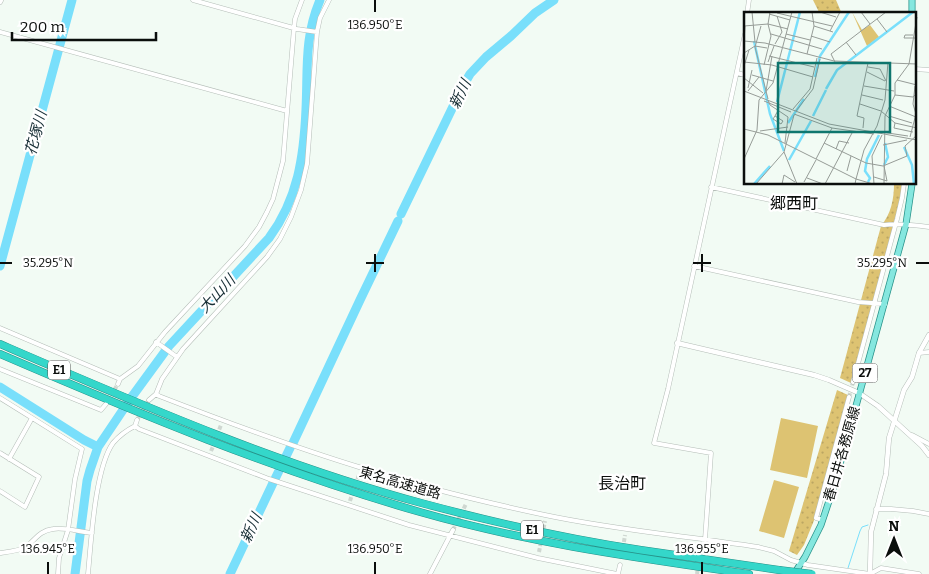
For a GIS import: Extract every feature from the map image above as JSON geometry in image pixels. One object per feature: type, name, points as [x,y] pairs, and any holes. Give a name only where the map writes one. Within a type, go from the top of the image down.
[{"type":"highway","name":"東名高速道路","points":[[0,344],[119,395],[146,402],[180,420],[278,457],[424,504],[517,526],[640,550],[812,574]]},
{"type":"highway","name":"東名高速道路","points":[[0,354],[114,402],[137,416],[313,479],[405,508],[577,548],[749,574]]},
{"type":"main road","name":"春日井各務原線","points":[[794,574],[823,520],[834,486],[906,224],[912,185]]},
{"type":"street","points":[[193,0],[316,32]]},
{"type":"street","points":[[0,328],[119,382],[138,366],[246,246],[259,227],[273,199],[282,168],[295,18],[302,0]]},
{"type":"street","points":[[146,402],[156,394],[176,357],[188,342],[267,257],[280,239],[291,217],[301,190],[307,164],[316,32],[320,18],[329,0]]},
{"type":"street","points":[[0,32],[287,111]]},
{"type":"street","points":[[701,548],[705,540],[711,453],[654,443],[744,38]]},
{"type":"street","points":[[916,69],[929,70]]},
{"type":"street","points":[[736,73],[744,75]]},
{"type":"street","points":[[853,382],[904,185]]},
{"type":"street","points":[[711,187],[884,225],[906,224],[929,227]]},
{"type":"street","points":[[694,266],[858,302],[885,304]]},
{"type":"street","points":[[870,574],[871,532],[886,474],[889,438],[904,390],[912,377],[919,353],[929,335]]},
{"type":"street","points":[[157,343],[176,357]]},
{"type":"street","points":[[677,343],[814,375],[859,393],[878,406],[910,434],[929,455]]},
{"type":"street","points":[[919,353],[929,352]]},
{"type":"street","points":[[0,369],[101,410],[106,404]]},
{"type":"street","points":[[156,394],[222,423],[361,468],[469,498],[546,515],[626,529],[758,546],[774,550],[801,564],[870,574],[881,568],[919,574]]},
{"type":"street","points":[[823,520],[816,518],[849,397]]},
{"type":"street","points":[[0,399],[82,449],[75,479],[70,530],[59,558],[58,574]]},
{"type":"street","points":[[88,574],[98,489],[104,462],[113,443],[126,431],[135,426],[137,416]]},
{"type":"street","points":[[9,459],[32,418]]},
{"type":"street","points":[[135,426],[269,479],[409,525],[538,558],[618,574],[620,566]]},
{"type":"street","points":[[910,434],[929,444]]},
{"type":"street","points":[[210,457],[211,451]]},
{"type":"street","points":[[0,453],[39,477],[25,507],[0,491]]},
{"type":"street","points":[[360,474],[361,468]]},
{"type":"street","points":[[466,504],[469,498]]},
{"type":"street","points":[[348,506],[350,501]]},
{"type":"street","points":[[876,509],[913,510],[929,514]]},
{"type":"street","points":[[545,521],[546,515]]},
{"type":"street","points":[[0,553],[26,547],[42,532],[52,529],[92,533]]},
{"type":"street","points":[[625,535],[626,529]]},
{"type":"street","points":[[430,574],[453,530]]},
{"type":"street","points":[[538,558],[539,552]]},
{"type":"shaded area","points":[[813,0],[836,0],[841,12],[819,12]]},
{"type":"shaded area","points":[[894,185],[902,185],[901,198],[851,383],[840,378],[881,226],[891,206]]},
{"type":"shaded area","points":[[837,390],[848,395],[815,518],[804,545],[797,555],[789,551]]},
{"type":"shaded area","points":[[781,418],[818,426],[807,478],[770,470]]},
{"type":"shaded area","points":[[774,480],[799,487],[784,538],[759,531]]},
{"type":"waterway","name":"花塚川","points":[[0,266],[72,0]]},
{"type":"waterway","name":"大山川","points":[[75,574],[87,481],[98,447],[169,346],[269,238],[287,208],[298,177],[301,160],[305,126],[309,41],[311,27],[320,0]]},
{"type":"waterway","name":"新川","points":[[401,214],[470,74],[535,13],[554,0]]},
{"type":"waterway","name":"新川","points":[[293,443],[398,221]]},
{"type":"waterway","name":"花塚川","points":[[0,387],[98,447]]},
{"type":"waterway","name":"新川","points":[[275,479],[290,448]]},
{"type":"waterway","name":"新川","points":[[230,574],[273,483]]},
{"type":"waterway","points":[[848,568],[860,531],[862,527],[868,525]]},
{"type":"tunnel","points":[[849,397],[853,382]]},
{"type":"tunnel","points":[[108,400],[118,384]]},
{"type":"tunnel","points":[[137,420],[149,400]]},
{"type":"tunnel","points":[[217,435],[221,425]]},
{"type":"tunnel","points":[[211,451],[215,442]]},
{"type":"tunnel","points":[[356,485],[359,474]]},
{"type":"tunnel","points":[[350,501],[353,491]]},
{"type":"tunnel","points":[[453,530],[466,504]]},
{"type":"tunnel","points":[[539,552],[545,521]]},
{"type":"tunnel","points":[[623,548],[625,535]]},
{"type":"tunnel","points":[[697,574],[701,548]]},
{"type":"district","name":"郷西町","points":[[794,203]]},
{"type":"district","name":"長治町","points":[[622,483]]}]
